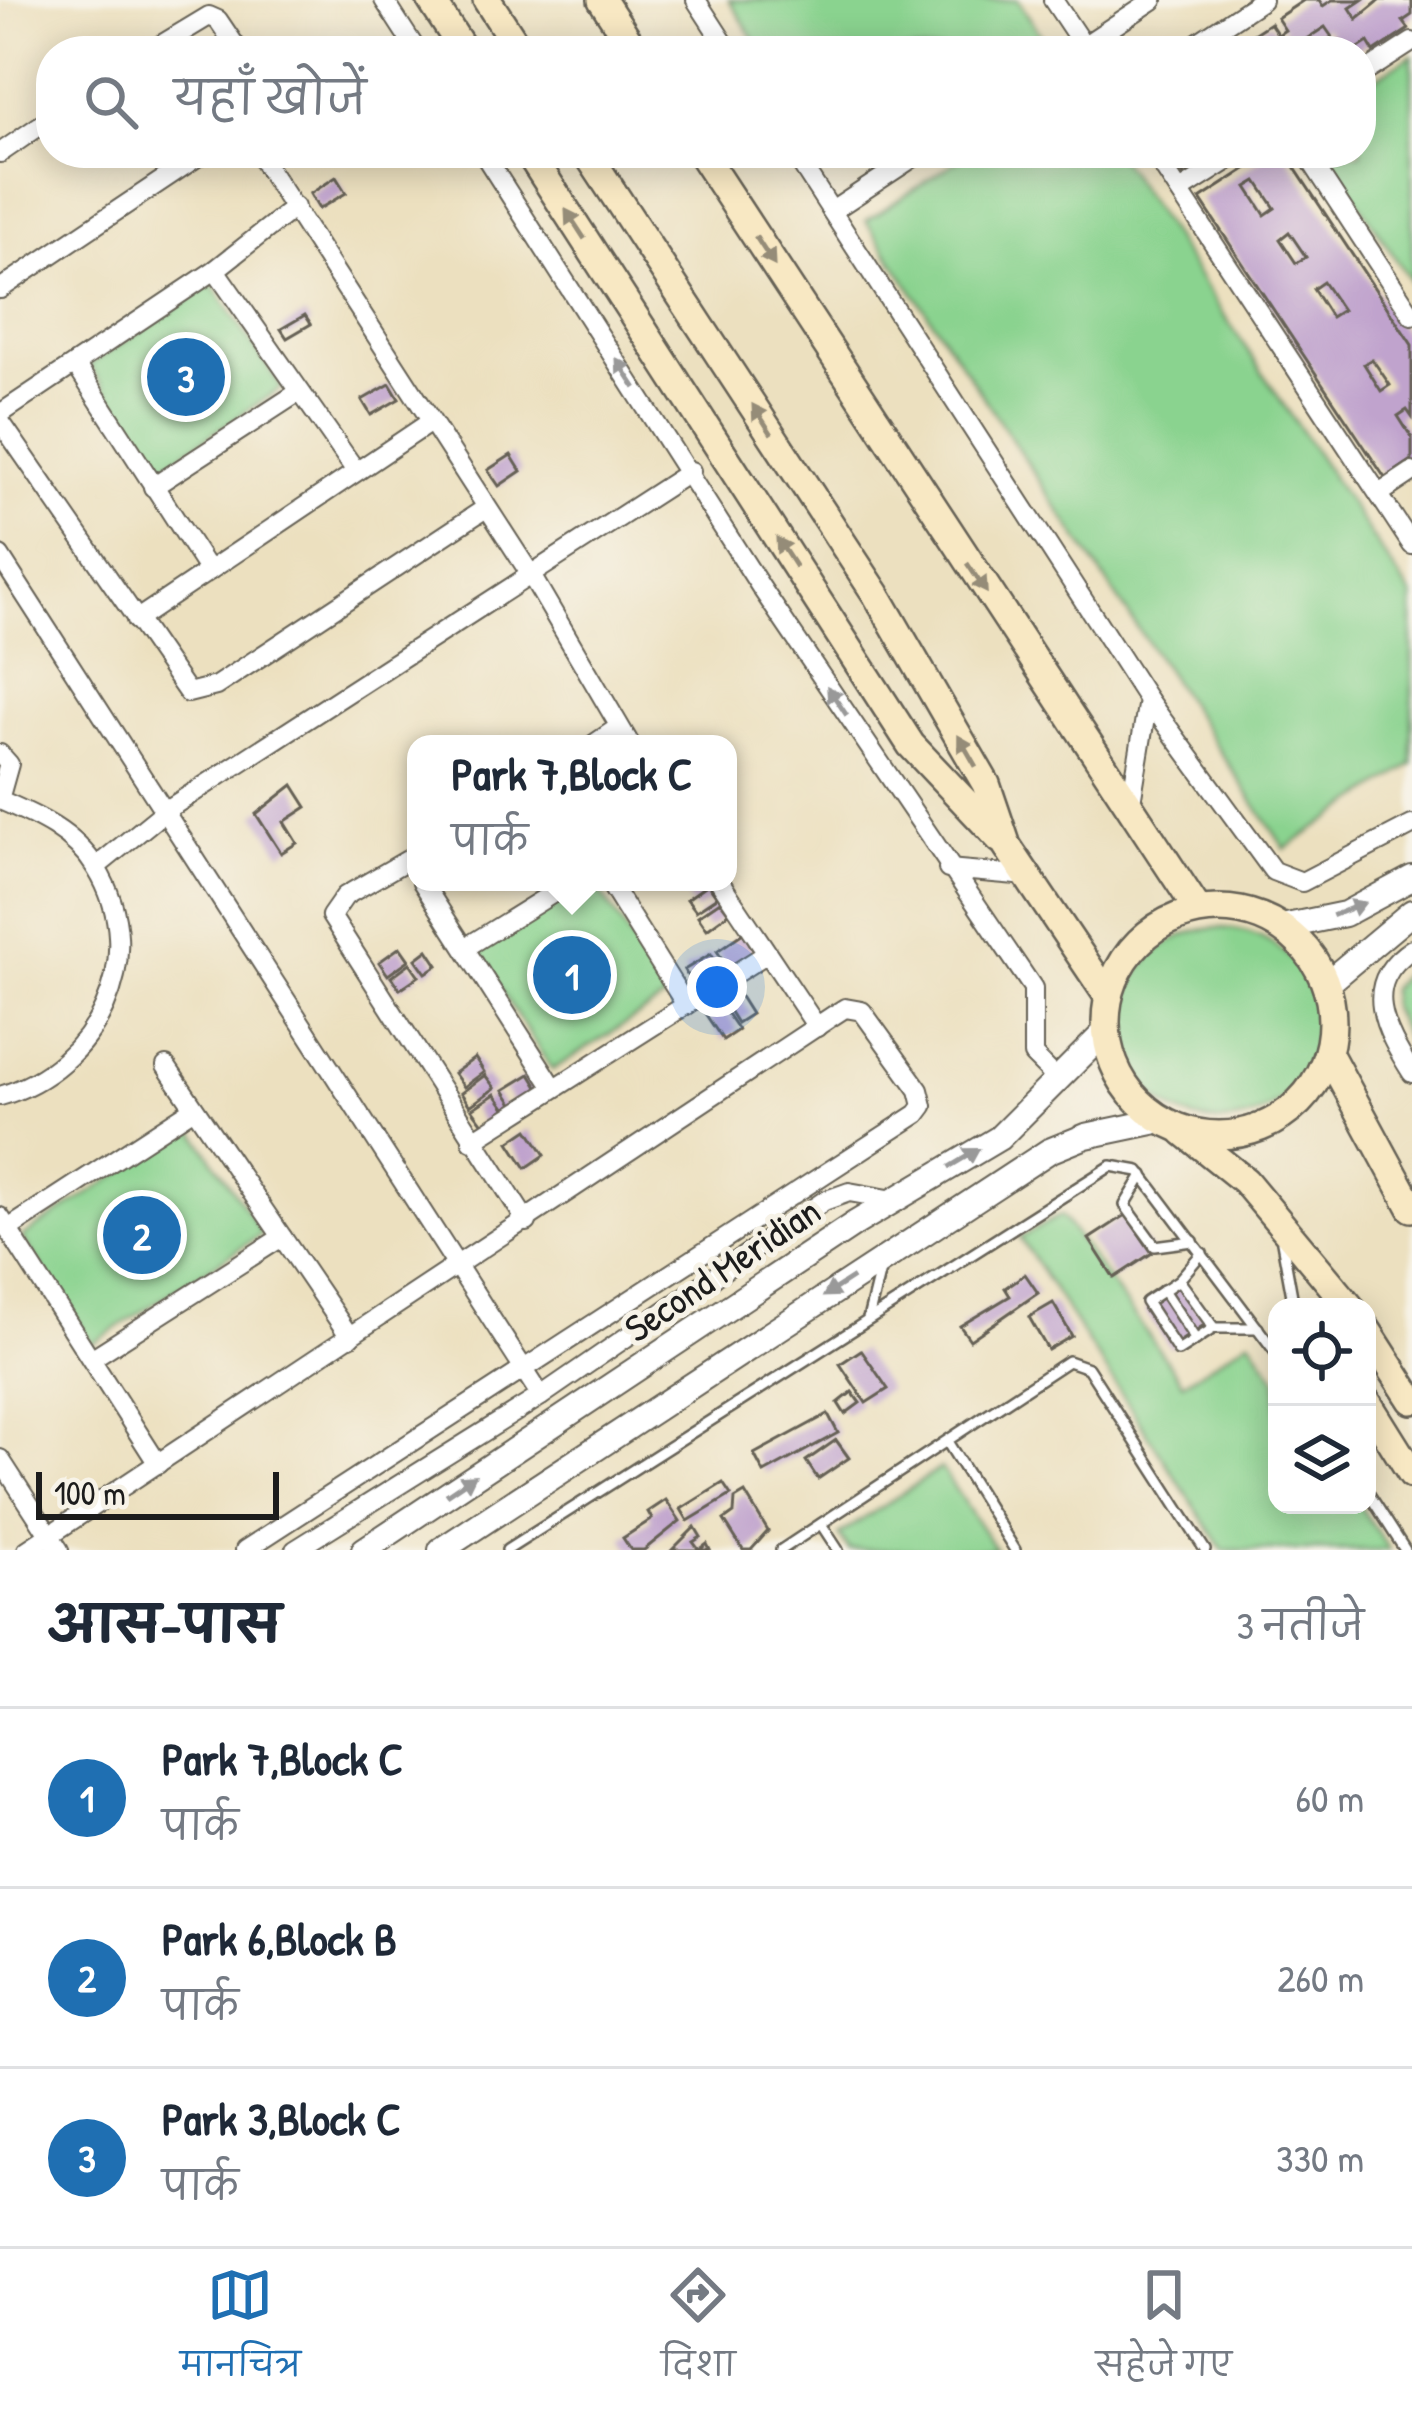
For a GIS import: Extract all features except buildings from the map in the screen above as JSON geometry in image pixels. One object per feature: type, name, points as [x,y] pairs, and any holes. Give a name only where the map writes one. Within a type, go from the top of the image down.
[{"type":"main road","points":[[431,0],[454,36]]},
{"type":"main road","points":[[487,0],[510,36]]},
{"type":"main road","points":[[602,0],[625,36]]},
{"type":"main road","points":[[540,168],[911,745],[1007,846],[1108,996]]},
{"type":"main road","points":[[597,168],[876,594],[986,784],[1007,846]]},
{"type":"main road","points":[[711,168],[1198,910]]},
{"type":"main road","points":[[1171,1124],[1219,1135],[1286,1116],[1308,1095],[1328,1053],[1332,1006],[1312,956],[1282,927],[1227,909],[1198,910],[1170,920],[1135,945],[1108,996],[1106,1031],[1118,1075],[1171,1124],[1245,1180],[1343,1298]]},
{"type":"main road","points":[[1328,1053],[1412,1208]]},
{"type":"main road","points":[[1282,1225],[1318,1298]]},
{"type":"main road","points":[[1376,1344],[1412,1400]]},
{"type":"main road","points":[[1370,1406],[1412,1474]]},
{"type":"street","points":[[384,0],[407,36]]},
{"type":"street","points":[[696,0],[719,36]]},
{"type":"street","points":[[1053,0],[1074,36]]},
{"type":"street","points":[[1101,36],[1153,0]]},
{"type":"street","points":[[1208,36],[1262,0]]},
{"type":"street","points":[[175,36],[208,16],[218,20],[229,36]]},
{"type":"street","points":[[1376,65],[1412,42]]},
{"type":"street","points":[[0,153],[36,128]]},
{"type":"street","points":[[0,290],[181,168]]},
{"type":"street","points":[[268,168],[429,423],[531,574],[624,735]]},
{"type":"street","points":[[493,168],[948,869],[1033,988],[1033,1055],[1057,1079]]},
{"type":"street","points":[[804,168],[1148,700],[1261,858],[1288,881],[1317,877],[1412,825]]},
{"type":"street","points":[[832,212],[898,168]]},
{"type":"street","points":[[1164,168],[1412,545]]},
{"type":"street","points":[[1180,191],[1216,168]]},
{"type":"street","points":[[1316,168],[1412,315]]},
{"type":"street","points":[[295,207],[215,270],[0,417],[182,690],[195,694],[486,508]]},
{"type":"street","points":[[215,270],[356,471]]},
{"type":"street","points":[[75,364],[208,571]]},
{"type":"street","points":[[153,487],[299,392]]},
{"type":"street","points":[[136,620],[429,423]]},
{"type":"street","points":[[96,867],[165,811],[691,471]]},
{"type":"street","points":[[1378,494],[1412,472]]},
{"type":"street","points":[[0,556],[541,1396]]},
{"type":"street","points":[[1130,808],[1148,700]]},
{"type":"street","points":[[0,754],[9,771],[0,798],[54,824],[96,867],[115,910],[119,958],[109,1005],[84,1046],[48,1077],[0,1096]]},
{"type":"street","points":[[407,866],[345,896],[332,916],[526,1222]]},
{"type":"street","points":[[948,869],[1028,876]]},
{"type":"street","points":[[1282,927],[1346,914],[1412,878]]},
{"type":"street","points":[[428,891],[554,1088]]},
{"type":"street","points":[[465,948],[557,891]]},
{"type":"street","points":[[615,891],[686,1005]]},
{"type":"street","points":[[726,891],[817,1027]]},
{"type":"street","points":[[1326,984],[1412,912]]},
{"type":"street","points":[[1412,950],[1384,974],[1380,998],[1387,1033],[1412,1073]]},
{"type":"street","points":[[472,1141],[766,954]]},
{"type":"street","points":[[27,1550],[54,1543],[158,1464],[845,1008],[862,1011],[919,1090],[922,1106],[917,1114],[245,1550]]},
{"type":"street","name":"Second Meridian","points":[[364,1550],[894,1200],[1015,1126],[1106,1031]]},
{"type":"street","points":[[166,1066],[350,1337]]},
{"type":"street","points":[[158,1464],[4,1223],[194,1108]]},
{"type":"street","name":"Second Meridian","points":[[441,1550],[1068,1141],[1171,1124]]},
{"type":"street","points":[[295,1550],[541,1396],[837,1193],[894,1200]]},
{"type":"street","points":[[91,1359],[282,1237]]},
{"type":"street","points":[[0,1459],[54,1543]]},
{"type":"lane","points":[[507,1550],[1111,1166],[1143,1175],[1268,1342]]},
{"type":"lane","points":[[1143,1175],[1125,1204],[1155,1246],[1193,1241]]},
{"type":"lane","points":[[1282,1225],[1293,1298]]},
{"type":"lane","points":[[1202,1253],[1179,1280],[1146,1302],[1178,1351],[1214,1328],[1258,1328]]},
{"type":"lane","points":[[868,1319],[884,1257]]},
{"type":"lane","points":[[1179,1280],[1214,1328]]},
{"type":"lane","points":[[1163,1291],[1196,1340]]},
{"type":"lane","points":[[782,1550],[948,1443],[1056,1366],[1078,1361],[1088,1368],[1205,1550]]},
{"type":"lane","points":[[948,1443],[1015,1550]]},
{"type":"lane","points":[[1376,1505],[1406,1550]]},
{"type":"lane","points":[[821,1524],[838,1550]]},
{"type":"green space","points":[[729,0],[1018,0],[1042,36],[752,36]]},
{"type":"green space","points":[[1412,55],[1412,284],[1337,168],[1376,168],[1376,78]]},
{"type":"green space","points":[[946,168],[1126,168],[1412,597],[1412,765],[1285,849],[866,221]]},
{"type":"green space","points":[[212,284],[282,388],[159,469],[89,365]]},
{"type":"green space","points":[[575,891],[600,891],[668,997],[552,1070],[477,953]]},
{"type":"green space","points":[[1220,928],[1257,935],[1289,956],[1310,988],[1317,1025],[1310,1062],[1289,1094],[1257,1115],[1220,1122],[1183,1115],[1151,1094],[1130,1062],[1123,1025],[1130,988],[1151,956],[1183,935]]},
{"type":"green space","points":[[1412,967],[1412,1050],[1390,1006],[1390,988]]},
{"type":"green space","points":[[192,1127],[262,1234],[92,1344],[22,1237]]},
{"type":"green space","points":[[1061,1215],[1183,1383],[1250,1339],[1268,1366],[1268,1514],[1365,1514],[1389,1550],[1223,1550],[1020,1238]]},
{"type":"green space","points":[[941,1468],[996,1550],[849,1550],[839,1535]]},
{"type":"place","name":"Park 3,Block C","points":[[186,377]]},
{"type":"place","name":"Park 7,Block C","points":[[572,975]]},
{"type":"place","name":"Park 6,Block B","points":[[142,1235]]}]
